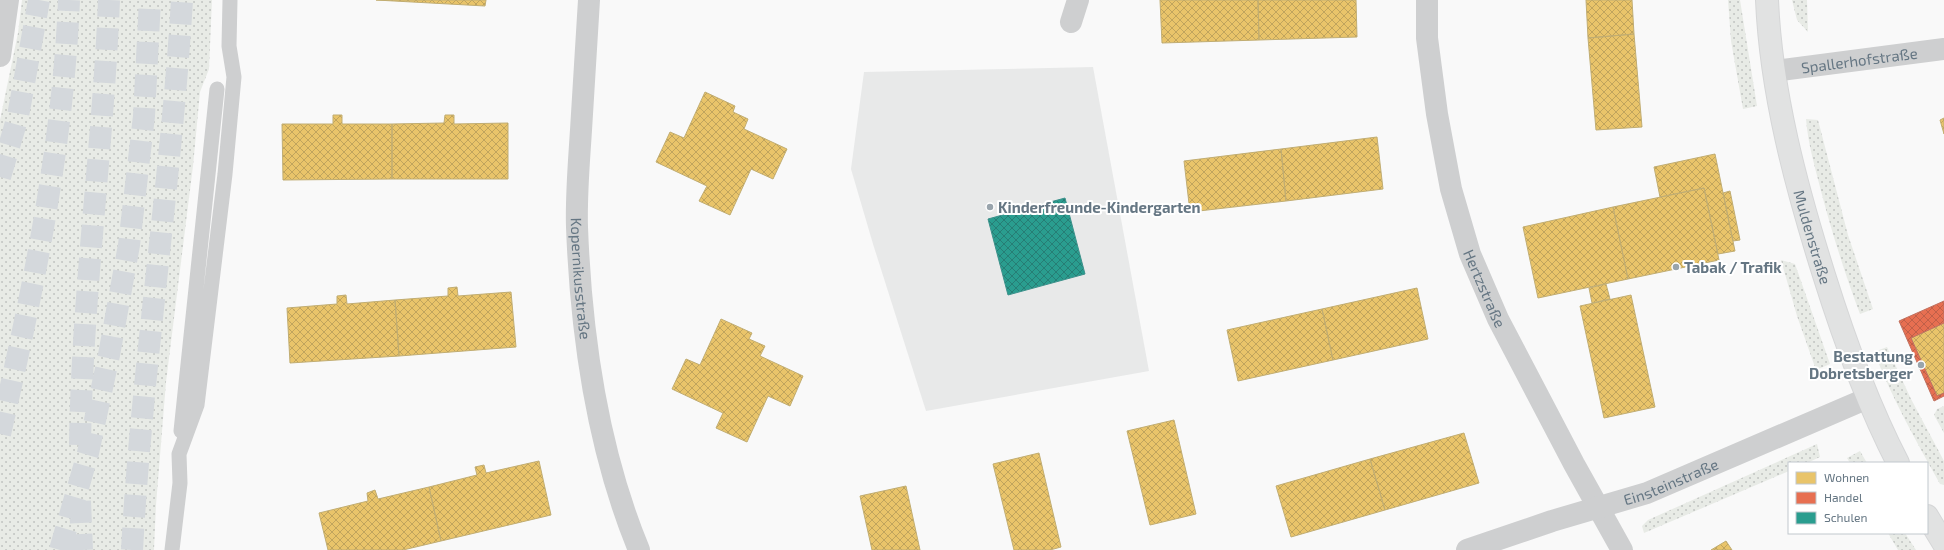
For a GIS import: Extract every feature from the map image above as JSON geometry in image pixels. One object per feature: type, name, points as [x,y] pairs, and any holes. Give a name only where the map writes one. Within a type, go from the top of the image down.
[{"type":"main road","name":"Muldenstraße","points":[[1767,0],[1774,71],[1805,215],[1836,313],[1868,398],[1898,462]]},
{"type":"main road","points":[[1928,518],[1944,544]]},
{"type":"street","points":[[0,56],[8,0]]},
{"type":"street","name":"Kopernikusstraße","points":[[589,0],[577,226],[582,294],[591,368],[602,432],[627,521],[639,550]]},
{"type":"street","points":[[1071,22],[1078,0]]},
{"type":"street","name":"Hertzstraße","points":[[1427,0],[1427,38],[1437,114],[1451,189],[1470,254],[1498,319],[1574,464],[1622,550]]},
{"type":"street","name":"Spallerhofstraße","points":[[1774,71],[1944,49]]},
{"type":"street","name":"Einsteinstraße","points":[[1467,550],[1598,507],[1647,493],[1868,398]]},
{"type":"lane","points":[[179,454],[197,405],[225,174],[234,77],[229,46],[230,0]]},
{"type":"lane","points":[[172,550],[180,483],[179,454],[217,89]]},
{"type":"shaded area","points":[[22,0],[212,0],[209,69],[200,92],[193,166],[166,382],[156,505],[154,550],[0,550],[0,120],[18,33]]},
{"type":"shaded area","points":[[1728,0],[1740,0],[1757,106],[1743,109],[1731,41]]},
{"type":"shaded area","points":[[1792,0],[1807,0],[1808,32],[1797,20]]},
{"type":"shaded area","name":"Kinderfreunde-Kindergarten","points":[[1093,67],[1149,371],[926,411],[851,169],[864,72]]},
{"type":"shaded area","points":[[1806,119],[1818,120],[1848,235],[1873,309],[1860,314],[1825,207],[1808,137]]},
{"type":"shaded area","points":[[1781,260],[1795,264],[1830,364],[1816,370],[1797,316]]},
{"type":"shaded area","points":[[1887,347],[1911,399],[1944,461],[1944,485],[1940,484],[1896,403],[1874,352]]},
{"type":"shaded area","points":[[1944,406],[1944,433],[1934,415],[1937,409]]},
{"type":"shaded area","points":[[1817,444],[1820,457],[1809,462],[1788,462],[1788,471],[1644,533],[1642,526],[1648,520]]},
{"type":"shaded area","points":[[1860,451],[1866,462],[1849,462],[1847,458]]},
{"type":"shaded area","points":[[1889,534],[1906,534],[1916,550],[1898,550]]},
{"type":"building: Wohnen","points":[[376,0],[486,0],[485,6]]},
{"type":"building: Wohnen","points":[[1160,0],[1258,0],[1259,40],[1162,43]]},
{"type":"building: Wohnen","points":[[1258,0],[1356,0],[1357,37],[1259,40]]},
{"type":"building: Wohnen","points":[[1586,0],[1632,0],[1634,34],[1588,38]]},
{"type":"building: Wohnen","points":[[1634,34],[1642,127],[1596,130],[1588,38]]},
{"type":"building: Wohnen","points":[[705,92],[735,106],[733,112],[748,119],[744,129],[787,149],[773,179],[751,169],[730,215],[699,201],[707,186],[656,162],[670,132],[684,138]]},
{"type":"building: Wohnen","points":[[333,115],[342,115],[342,124],[392,124],[392,179],[283,180],[282,124],[333,124]]},
{"type":"building: Wohnen","points":[[445,115],[454,115],[454,124],[508,123],[508,179],[392,179],[392,124],[444,123]]},
{"type":"building: Wohnen","points":[[1944,118],[1944,134],[1940,120]]},
{"type":"building: Wohnen","points":[[1377,137],[1383,189],[1286,201],[1281,149]]},
{"type":"building: Wohnen","points":[[1281,149],[1286,201],[1190,212],[1184,161]]},
{"type":"building: Wohnen","points":[[1715,154],[1735,251],[1718,254],[1704,188],[1660,197],[1654,167]]},
{"type":"building: Wohnen","points":[[1704,188],[1719,260],[1628,279],[1613,207]]},
{"type":"building: Wohnen","points":[[1730,191],[1740,240],[1733,241],[1723,193]]},
{"type":"building: Wohnen","points":[[1613,207],[1628,279],[1538,298],[1523,227]]},
{"type":"building: Wohnen","points":[[1606,284],[1610,299],[1592,303],[1589,288]]},
{"type":"building: Wohnen","points":[[457,287],[458,296],[511,292],[516,347],[399,356],[395,300],[448,296],[448,288]]},
{"type":"building: Wohnen","points":[[1417,288],[1428,339],[1333,360],[1322,309]]},
{"type":"building: Wohnen","points":[[346,295],[347,304],[395,300],[399,356],[290,363],[287,308],[337,304],[337,296]]},
{"type":"building: Wohnen","points":[[1631,295],[1655,407],[1604,418],[1580,306]]},
{"type":"building: Wohnen","points":[[1322,309],[1333,360],[1238,381],[1227,330]]},
{"type":"building: Wohnen","points":[[721,319],[752,333],[749,339],[765,346],[760,356],[803,376],[790,406],[768,396],[747,442],[716,428],[723,413],[672,389],[686,359],[700,365]]},
{"type":"building: Wohnen","points":[[1944,323],[1944,393],[1937,396],[1911,338]]},
{"type":"building: Wohnen","points":[[1174,420],[1196,514],[1150,525],[1127,431]]},
{"type":"building: Wohnen","points":[[1464,433],[1479,483],[1385,510],[1370,459]]},
{"type":"building: Wohnen","points":[[1039,453],[1061,547],[1050,550],[1014,550],[993,464]]},
{"type":"building: Wohnen","points":[[1370,459],[1385,510],[1291,537],[1276,486]]},
{"type":"building: Wohnen","points":[[539,461],[551,515],[441,541],[429,487],[477,475],[475,467],[484,465],[486,473]]},
{"type":"building: Wohnen","points":[[906,486],[920,550],[872,550],[860,496]]},
{"type":"building: Wohnen","points":[[429,487],[441,541],[403,550],[328,550],[319,513],[368,501],[367,493],[375,490],[378,499]]},
{"type":"building: Wohnen","points":[[1726,541],[1732,550],[1711,550]]},
{"type":"building: Handel","name":"Bestattung Dobretsberger","points":[[1944,301],[1944,323],[1911,338],[1937,396],[1944,393],[1944,396],[1934,401],[1899,321]]},
{"type":"building: Schulen","points":[[1065,198],[1085,274],[1008,295],[988,219]]},
{"type":"tunnel","points":[[0,177],[18,116],[39,0]]},
{"type":"tunnel","points":[[0,434],[24,327],[45,218],[60,110],[66,55],[69,0]]},
{"type":"tunnel","points":[[80,445],[88,278],[102,111],[109,0]]},
{"type":"tunnel","points":[[60,550],[88,453],[109,355],[129,245],[144,116],[150,0]]},
{"type":"tunnel","points":[[132,550],[142,412],[171,138],[182,0]]},
{"type":"tunnel","points":[[80,501],[82,550]]},
{"type":"place","name":"Kinderfreunde-Kindergarten","points":[[990,207]]},
{"type":"place","name":"Tabak / Trafik","points":[[1676,267]]},
{"type":"place","name":"Bestattung Dobretsberger","points":[[1921,365]]}]
